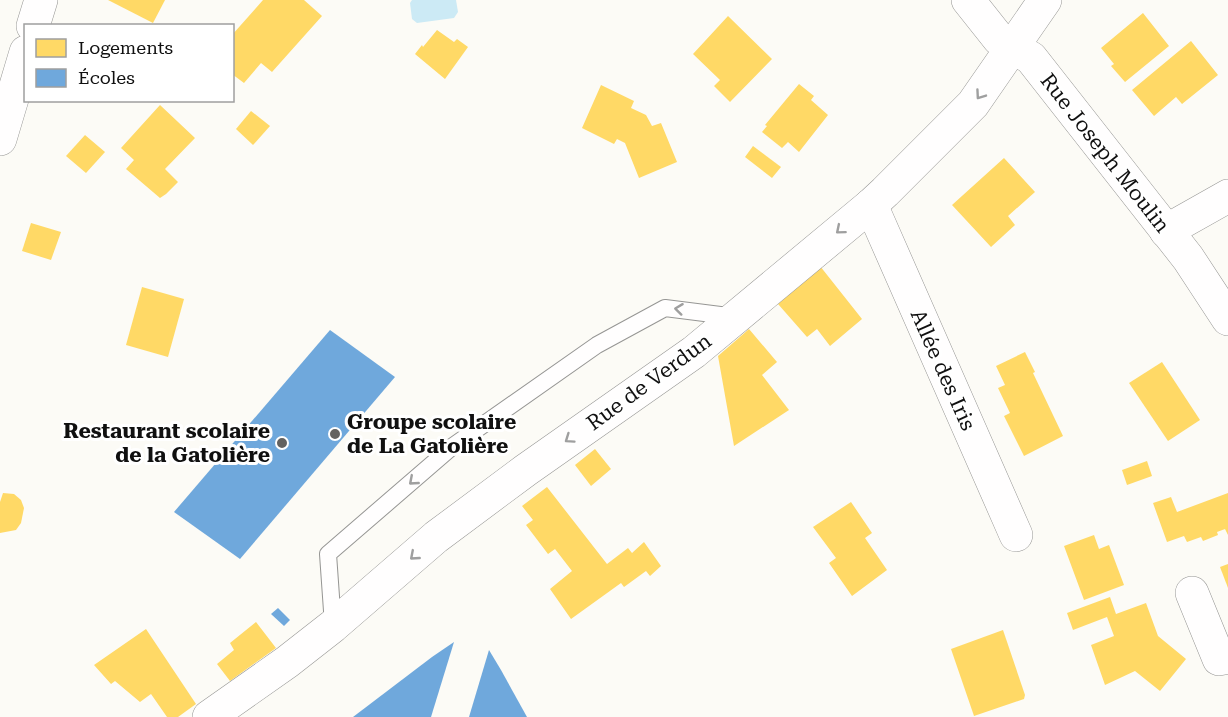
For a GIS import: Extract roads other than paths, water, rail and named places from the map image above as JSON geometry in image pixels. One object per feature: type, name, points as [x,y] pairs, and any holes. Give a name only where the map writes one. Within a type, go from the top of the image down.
[{"type":"street","points":[[34,24],[41,0]]},
{"type":"street","name":"Rue Joseph Moulin","points":[[968,0],[999,39],[1031,58],[1188,258],[1228,319]]},
{"type":"street","name":"Rue de Verdun","points":[[209,717],[287,662],[333,626],[436,537],[525,470],[694,352],[871,205],[973,104],[1046,0]]},
{"type":"street","points":[[0,139],[24,59]]},
{"type":"street","points":[[1166,231],[1228,196]]},
{"type":"street","name":"Allée des Iris","points":[[871,205],[1016,535]]},
{"type":"street","points":[[1192,593],[1220,659],[1228,657]]},
{"type":"lane","points":[[333,626],[328,554],[453,446],[597,345],[665,308],[737,317]]},
{"type":"water","points":[[412,0],[456,0],[458,12],[454,18],[417,23],[412,19],[410,3]]},
{"type":"place","name":"Groupe scolaire de La Gatolière","points":[[335,434]]},
{"type":"place","name":"Restaurant scolaire de la Gatolière","points":[[282,443]]}]
